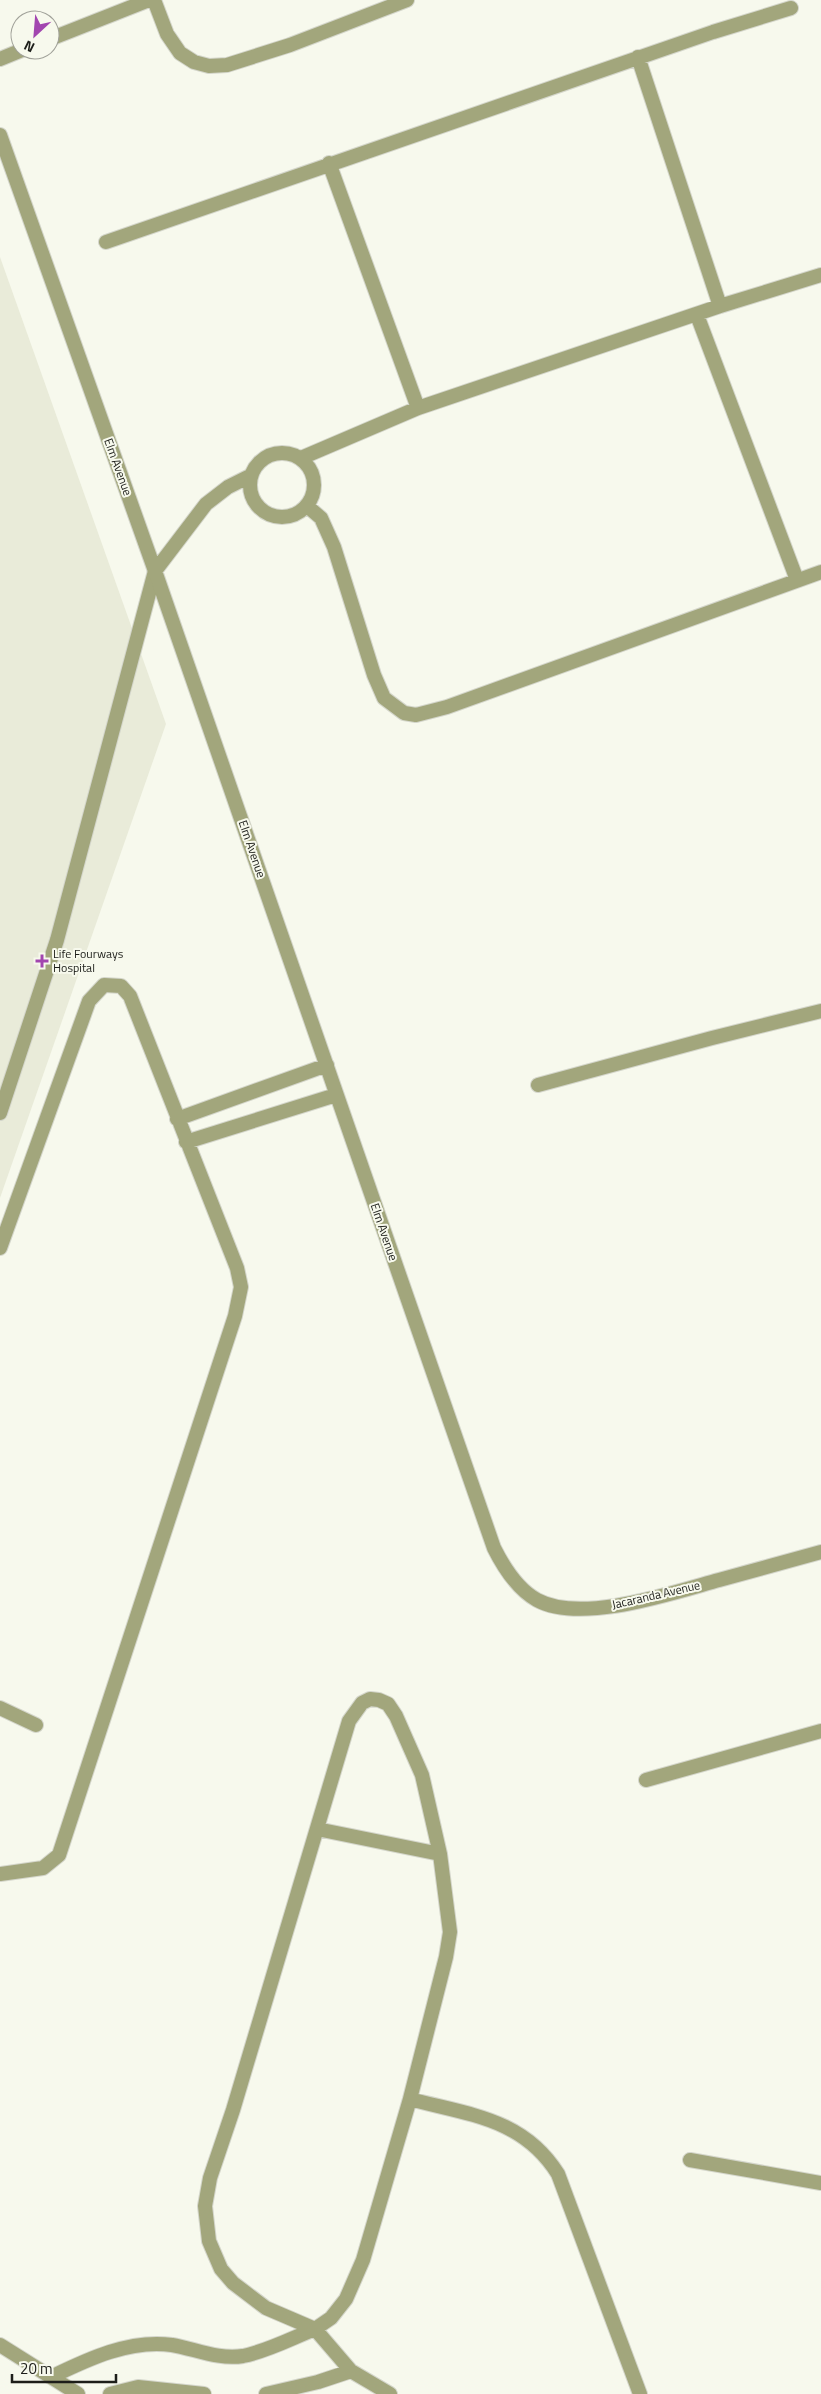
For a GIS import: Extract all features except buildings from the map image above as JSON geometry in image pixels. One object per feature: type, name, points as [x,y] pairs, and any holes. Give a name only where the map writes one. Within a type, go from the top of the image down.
[{"type":"street","points":[[60,35],[149,0]]},
{"type":"street","points":[[154,0],[167,34],[180,53],[194,62],[209,66],[227,65],[290,45],[407,0]]},
{"type":"street","points":[[106,242],[329,163],[791,8]]},
{"type":"street","points":[[638,58],[720,306]]},
{"type":"street","name":"Elm Avenue","points":[[0,135],[155,571],[494,1548],[502,1564]]},
{"type":"street","points":[[329,163],[418,408]]},
{"type":"street","points":[[301,458],[418,408],[720,306],[821,275]]},
{"type":"street","points":[[697,315],[797,580]]},
{"type":"street","points":[[289,453],[301,458],[310,468],[314,482],[313,495],[307,506],[297,514],[284,518],[266,513],[253,500],[249,488],[250,476],[256,464],[271,454],[289,453]]},
{"type":"street","points":[[0,1113],[57,940],[155,571],[206,504],[228,487],[250,476]]},
{"type":"street","points":[[307,506],[321,518],[334,547],[374,676],[384,698],[404,712],[416,715],[447,707],[821,572]]},
{"type":"street","points":[[0,1248],[88,1001],[104,986],[121,986],[130,996],[237,1268],[241,1287],[235,1316],[59,1855],[43,1868],[0,1874]]},
{"type":"street","points":[[538,1085],[821,1011]]},
{"type":"street","points":[[177,1119],[327,1065]]},
{"type":"street","points":[[186,1142],[336,1095]]},
{"type":"street","name":"Jacaranda Avenue","points":[[502,1564],[514,1579],[537,1600],[573,1608],[600,1608],[660,1596],[821,1552]]},
{"type":"street","points":[[51,2377],[86,2360],[151,2343],[180,2347],[218,2356],[242,2356],[315,2329],[331,2318],[346,2299],[363,2260],[410,2099],[446,1957],[450,1932],[440,1854],[422,1776],[396,1716],[388,1704],[370,1699],[362,1703],[350,1721],[236,2101],[210,2178],[205,2206],[208,2241],[221,2269],[234,2283],[266,2308],[315,2329],[351,2371],[390,2394]]},
{"type":"street","points":[[0,1708],[36,1725]]},
{"type":"street","points":[[646,1780],[821,1731]]},
{"type":"street","points":[[317,1828],[440,1854]]},
{"type":"street","points":[[410,2099],[514,2129],[537,2146],[549,2160],[558,2174],[640,2394]]},
{"type":"street","points":[[690,2160],[821,2183]]},
{"type":"street","points":[[0,2344],[78,2394]]},
{"type":"street","points":[[266,2394],[318,2382],[351,2371]]},
{"type":"street","points":[[110,2394],[138,2387],[204,2394]]},
{"type":"shaded area","name":"Life Fourways Hospital","points":[[0,257],[166,724],[0,1198]]},
{"type":"place","name":"Life Fourways Hospital","points":[[42,961]]}]
